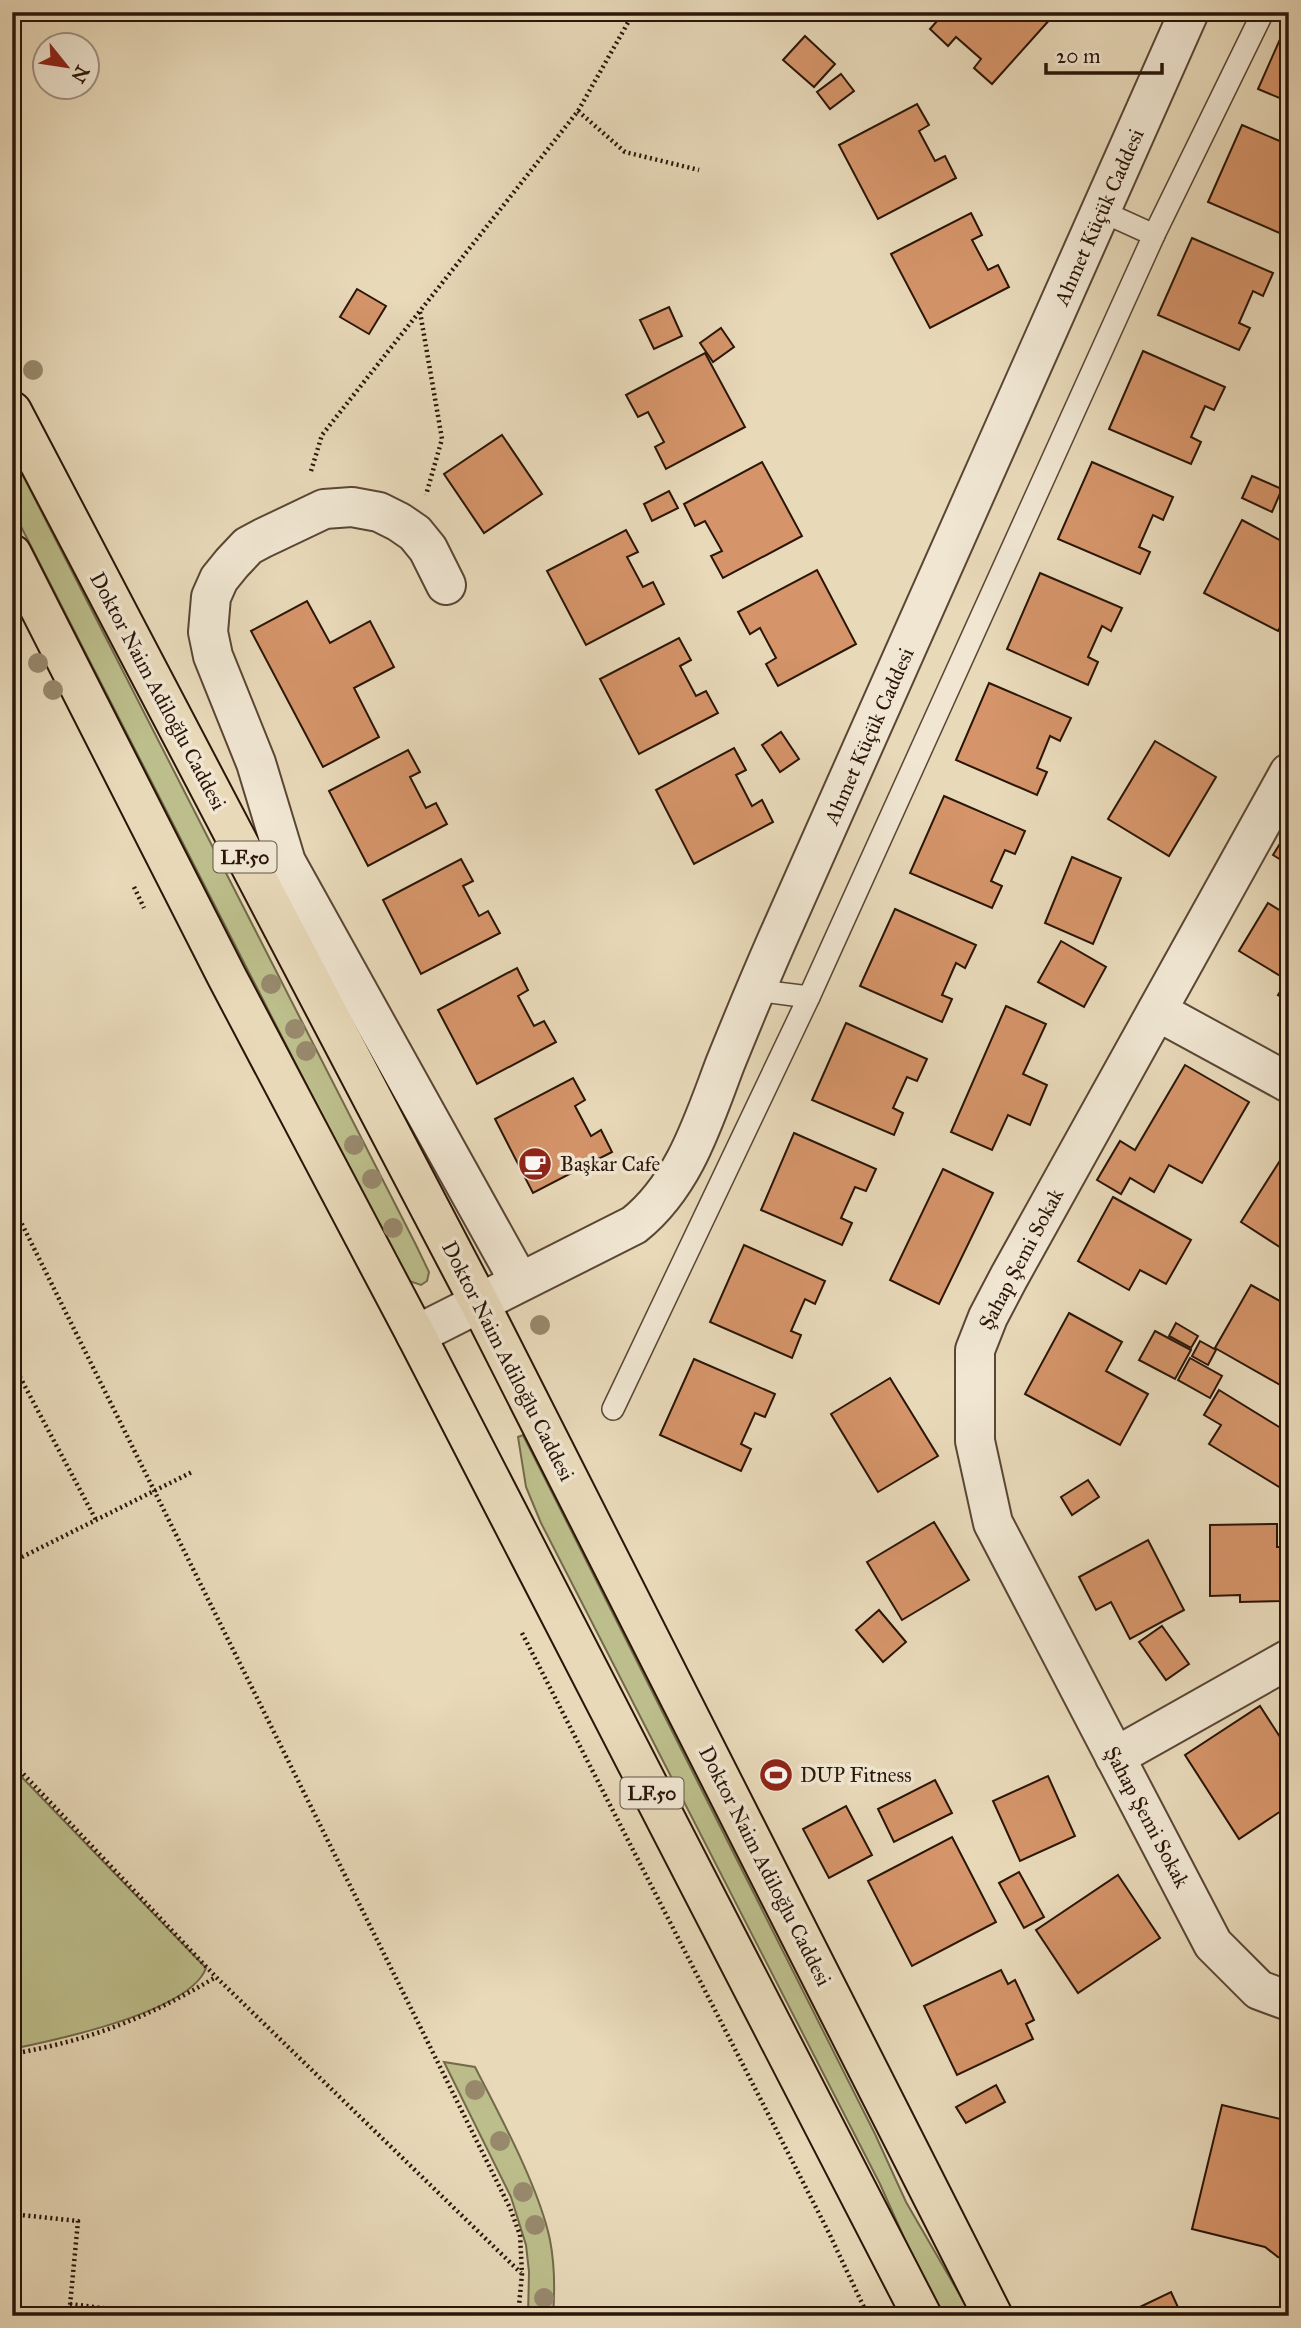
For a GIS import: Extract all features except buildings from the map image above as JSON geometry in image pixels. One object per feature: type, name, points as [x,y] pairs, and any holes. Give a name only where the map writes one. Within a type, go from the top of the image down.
[{"type":"main road","name":"Doktor Naim Adiloğlu Caddesi","points":[[12,411],[479,1302],[993,2316]]},
{"type":"main road","name":"LF.50","points":[[12,554],[227,976],[416,1335],[922,2316]]},
{"type":"street","name":"Ahmet Küçük Caddesi","points":[[416,1335],[634,1225],[653,1210],[669,1190],[681,1169],[754,990],[930,601],[1189,12]]},
{"type":"street","points":[[446,585],[428,549],[415,533],[379,512],[352,507],[324,509],[248,546],[219,579],[211,597],[208,632],[213,656],[256,762],[286,862],[519,1281]]},
{"type":"street","name":"Şahap Şemi Sokak","points":[[1289,773],[1009,1277],[988,1317],[975,1350],[975,1441],[993,1523],[1213,1944],[1259,1990],[1289,2001]]},
{"type":"street","points":[[1157,1012],[1289,1083]]},
{"type":"street","points":[[1115,1757],[1289,1659]]},
{"type":"lane","points":[[613,1409],[810,997],[1154,235],[1263,12]]},
{"type":"lane","points":[[1101,211],[1154,235]]},
{"type":"lane","points":[[754,990],[810,997]]},
{"type":"path","points":[[296,523],[322,435],[578,111],[634,12]]},
{"type":"path","points":[[578,111],[625,152],[699,170]]},
{"type":"path","points":[[415,533],[442,439],[420,312]]},
{"type":"path","points":[[12,1204],[510,2208],[520,2235],[522,2274],[518,2316]]},
{"type":"path","points":[[12,1362],[96,1520]]},
{"type":"path","points":[[12,1562],[194,1471]]},
{"type":"path","points":[[518,1625],[829,2233],[868,2316]]},
{"type":"path","points":[[12,1762],[216,1977],[522,2274]]},
{"type":"path","points":[[12,2054],[111,2030],[166,2006],[216,1977]]},
{"type":"path","points":[[12,2214],[78,2221],[69,2316]]},
{"type":"path","points":[[70,2304],[151,2316]]},
{"type":"green space","points":[[12,454],[416,1245],[429,1272],[427,1281],[421,1285],[409,1281],[392,1252],[12,509]]},
{"type":"green space","points":[[523,1435],[875,2134],[906,2202],[972,2316],[939,2316],[880,2184],[541,1523],[526,1487],[518,1437]]},
{"type":"green space","points":[[12,1767],[206,1968],[195,1984],[175,1998],[120,2022],[12,2049]]},
{"type":"green space","points":[[444,2062],[475,2067],[528,2175],[550,2240],[554,2278],[553,2316],[528,2316],[529,2272],[526,2245],[511,2197]]},
{"type":"place","name":"Başkar Cafe","points":[[535,1164]]},
{"type":"place","name":"DUP Fitness","points":[[776,1775]]}]
